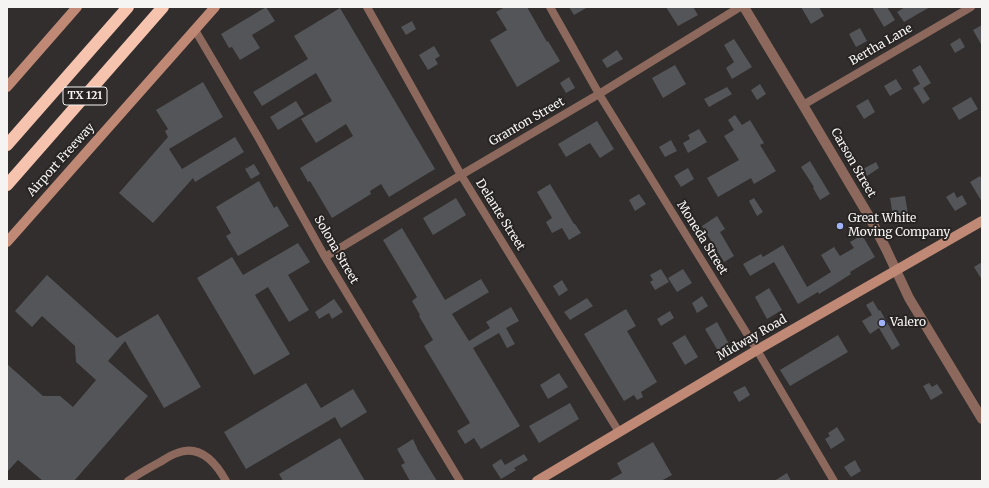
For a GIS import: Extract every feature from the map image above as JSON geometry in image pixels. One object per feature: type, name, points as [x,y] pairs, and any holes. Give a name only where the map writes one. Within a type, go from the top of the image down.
[{"type":"highway","name":"TX 121","points":[[7,145],[128,7]]},
{"type":"highway","name":"Airport Freeway","points":[[7,185],[163,7]]},
{"type":"main road","points":[[7,87],[77,7]]},
{"type":"main road","name":"Airport Freeway","points":[[7,242],[215,7]]},
{"type":"main road","name":"Midway Road","points":[[537,481],[757,350],[982,221]]},
{"type":"street","name":"Delante Street","points":[[367,7],[461,175],[619,432]]},
{"type":"street","name":"Moneda Street","points":[[550,7],[600,94],[757,350],[834,481]]},
{"type":"street","name":"Granton Street","points":[[325,257],[600,94],[740,7]]},
{"type":"street","name":"Carson Street","points":[[744,7],[870,218],[909,298],[982,419]]},
{"type":"street","name":"Bertha Lane","points":[[803,104],[971,7]]},
{"type":"street","name":"Solona Street","points":[[195,30],[325,257],[460,481]]},
{"type":"street","points":[[128,481],[136,475],[177,453],[188,451],[200,454],[212,461],[226,481]]},
{"type":"building","points":[[266,7],[275,21],[252,35],[260,48],[240,60],[232,47],[229,48],[221,34]]},
{"type":"building","points":[[505,7],[527,7],[560,61],[517,87],[490,40],[507,30],[496,12]]},
{"type":"building","points":[[569,7],[588,7],[574,15]]},
{"type":"building","points":[[666,7],[693,7],[698,15],[678,26]]},
{"type":"building","points":[[801,7],[819,7],[824,16],[811,24]]},
{"type":"building","points":[[872,7],[887,7],[895,20],[884,27]]},
{"type":"building","points":[[905,7],[930,7],[904,22],[897,12]]},
{"type":"building","points":[[340,8],[435,169],[389,197],[381,184],[370,191],[371,194],[332,218],[310,181],[308,182],[300,168],[353,136],[346,124],[316,143],[301,119],[332,101],[316,73],[262,106],[253,92],[308,59],[294,36]]},
{"type":"building","points":[[412,21],[416,29],[406,35],[401,27]]},
{"type":"building","points":[[982,25],[982,46],[973,30]]},
{"type":"building","points":[[860,28],[867,41],[856,47],[849,34]]},
{"type":"building","points":[[960,38],[965,47],[955,53],[950,44]]},
{"type":"building","points":[[734,39],[752,67],[732,79],[726,68],[734,62],[724,45]]},
{"type":"building","points":[[434,46],[440,56],[435,59],[438,64],[428,70],[419,55]]},
{"type":"building","points":[[617,50],[623,59],[607,68],[602,60]]},
{"type":"building","points":[[675,65],[686,84],[663,98],[652,78]]},
{"type":"building","points":[[920,65],[931,83],[923,88],[930,99],[923,104],[913,88],[920,84],[912,70]]},
{"type":"building","points":[[569,77],[575,88],[566,93],[560,83]]},
{"type":"building","points":[[896,79],[902,89],[890,96],[884,86]]},
{"type":"building","points":[[203,82],[223,117],[169,149],[182,169],[235,137],[244,152],[195,182],[193,178],[153,223],[119,193],[168,137],[165,131],[168,129],[156,110]]},
{"type":"building","points":[[760,84],[766,94],[757,100],[751,90]]},
{"type":"building","points":[[727,87],[732,94],[709,107],[704,99]]},
{"type":"building","points":[[971,97],[978,109],[959,120],[952,108]]},
{"type":"building","points":[[868,99],[875,112],[864,119],[856,106]]},
{"type":"building","points":[[296,101],[304,114],[278,130],[270,117]]},
{"type":"building","points":[[735,115],[742,125],[750,120],[764,143],[760,145],[776,171],[754,184],[751,178],[718,197],[707,178],[739,160],[724,136],[734,130],[728,120]]},
{"type":"building","points":[[597,121],[614,149],[600,158],[590,143],[566,157],[558,144]]},
{"type":"building","points":[[699,129],[707,142],[688,153],[683,143],[690,139],[688,135]]},
{"type":"building","points":[[671,140],[677,151],[665,157],[659,147]]},
{"type":"building","points":[[810,161],[830,194],[820,200],[813,188],[814,187],[801,167]]},
{"type":"building","points":[[876,162],[879,168],[867,176],[863,169]]},
{"type":"building","points":[[254,164],[260,174],[251,179],[245,169]]},
{"type":"building","points":[[688,168],[694,179],[681,187],[674,176]]},
{"type":"building","points":[[980,176],[982,180],[982,202],[970,182]]},
{"type":"building","points":[[259,181],[274,208],[277,206],[289,226],[238,256],[226,236],[231,233],[216,207]]},
{"type":"building","points":[[550,184],[581,233],[569,240],[562,228],[552,233],[546,222],[552,218],[537,192]]},
{"type":"building","points":[[954,192],[957,198],[962,195],[967,204],[955,211],[946,197]]},
{"type":"building","points":[[639,194],[646,204],[635,211],[629,200]]},
{"type":"building","points":[[905,196],[908,214],[893,217],[890,198]]},
{"type":"building","points":[[456,198],[466,215],[433,235],[423,218]]},
{"type":"building","points":[[754,198],[763,212],[757,216],[749,201]]},
{"type":"building","points":[[717,216],[725,229],[720,232],[734,256],[724,262],[702,226]]},
{"type":"building","points":[[402,228],[445,300],[481,279],[489,292],[452,314],[469,341],[490,328],[486,322],[511,307],[519,321],[506,328],[515,344],[507,348],[499,333],[473,348],[520,426],[481,449],[474,438],[465,444],[457,431],[470,423],[424,346],[433,340],[412,301],[417,297],[383,240]]},
{"type":"building","points":[[862,235],[875,257],[850,272],[851,274],[829,288],[819,294],[818,292],[798,304],[774,262],[750,276],[743,264],[761,254],[763,257],[783,245],[807,287],[831,272],[821,255],[834,247],[840,256],[854,248],[850,242]]},
{"type":"building","points":[[298,243],[310,262],[288,275],[309,310],[289,322],[268,287],[255,295],[290,354],[254,375],[197,278],[232,257],[243,275]]},
{"type":"building","points":[[982,262],[982,280],[974,267]]},
{"type":"building","points":[[661,269],[669,282],[655,290],[650,282],[653,280],[650,275]]},
{"type":"building","points":[[683,269],[692,283],[677,292],[668,278]]},
{"type":"building","points":[[47,275],[117,338],[158,314],[201,387],[164,408],[125,341],[108,361],[148,396],[74,481],[43,481],[18,460],[7,472],[7,364],[43,396],[60,396],[73,407],[96,380],[76,362],[75,346],[42,316],[32,327],[15,311]]},
{"type":"building","points":[[562,280],[568,290],[559,296],[553,286]]},
{"type":"building","points":[[769,288],[782,310],[767,319],[755,297]]},
{"type":"building","points":[[702,296],[708,306],[697,313],[692,303]]},
{"type":"building","points":[[587,298],[593,306],[570,320],[564,312]]},
{"type":"building","points":[[334,299],[343,312],[332,319],[329,313],[319,319],[315,312]]},
{"type":"building","points":[[873,301],[879,311],[880,310],[900,345],[892,350],[879,328],[870,334],[862,321],[872,315],[866,305]]},
{"type":"building","points":[[626,309],[636,326],[627,331],[657,382],[641,392],[643,397],[637,400],[634,395],[624,401],[584,334]]},
{"type":"building","points":[[670,311],[674,318],[661,326],[657,319]]},
{"type":"building","points":[[717,322],[729,344],[718,351],[705,329]]},
{"type":"building","points":[[685,335],[698,357],[685,365],[672,343]]},
{"type":"building","points":[[838,335],[848,352],[790,386],[780,370]]},
{"type":"building","points":[[559,373],[568,387],[548,399],[540,385]]},
{"type":"building","points":[[306,383],[321,408],[353,389],[367,412],[341,428],[335,417],[246,469],[224,432]]},
{"type":"building","points":[[929,383],[932,387],[937,384],[943,393],[931,400],[923,386]]},
{"type":"building","points":[[745,386],[750,395],[739,402],[733,392]]},
{"type":"building","points":[[570,403],[579,419],[539,443],[529,426]]},
{"type":"building","points":[[837,427],[845,440],[831,449],[825,439],[830,436],[828,433]]},
{"type":"building","points":[[340,438],[365,481],[283,481],[279,474]]},
{"type":"building","points":[[413,439],[437,481],[410,481],[401,465],[405,463],[397,449]]},
{"type":"building","points":[[653,442],[672,475],[661,481],[608,481],[622,473],[617,463]]},
{"type":"building","points":[[524,454],[528,460],[514,468],[516,470],[501,479],[492,465],[501,459],[505,465]]},
{"type":"building","points":[[855,460],[861,471],[851,477],[844,467]]},
{"type":"building","points":[[787,473],[791,481],[774,481]]},
{"type":"place","name":"Great White Moving Company","points":[[840,226]]},
{"type":"place","name":"Valero","points":[[882,323]]}]
